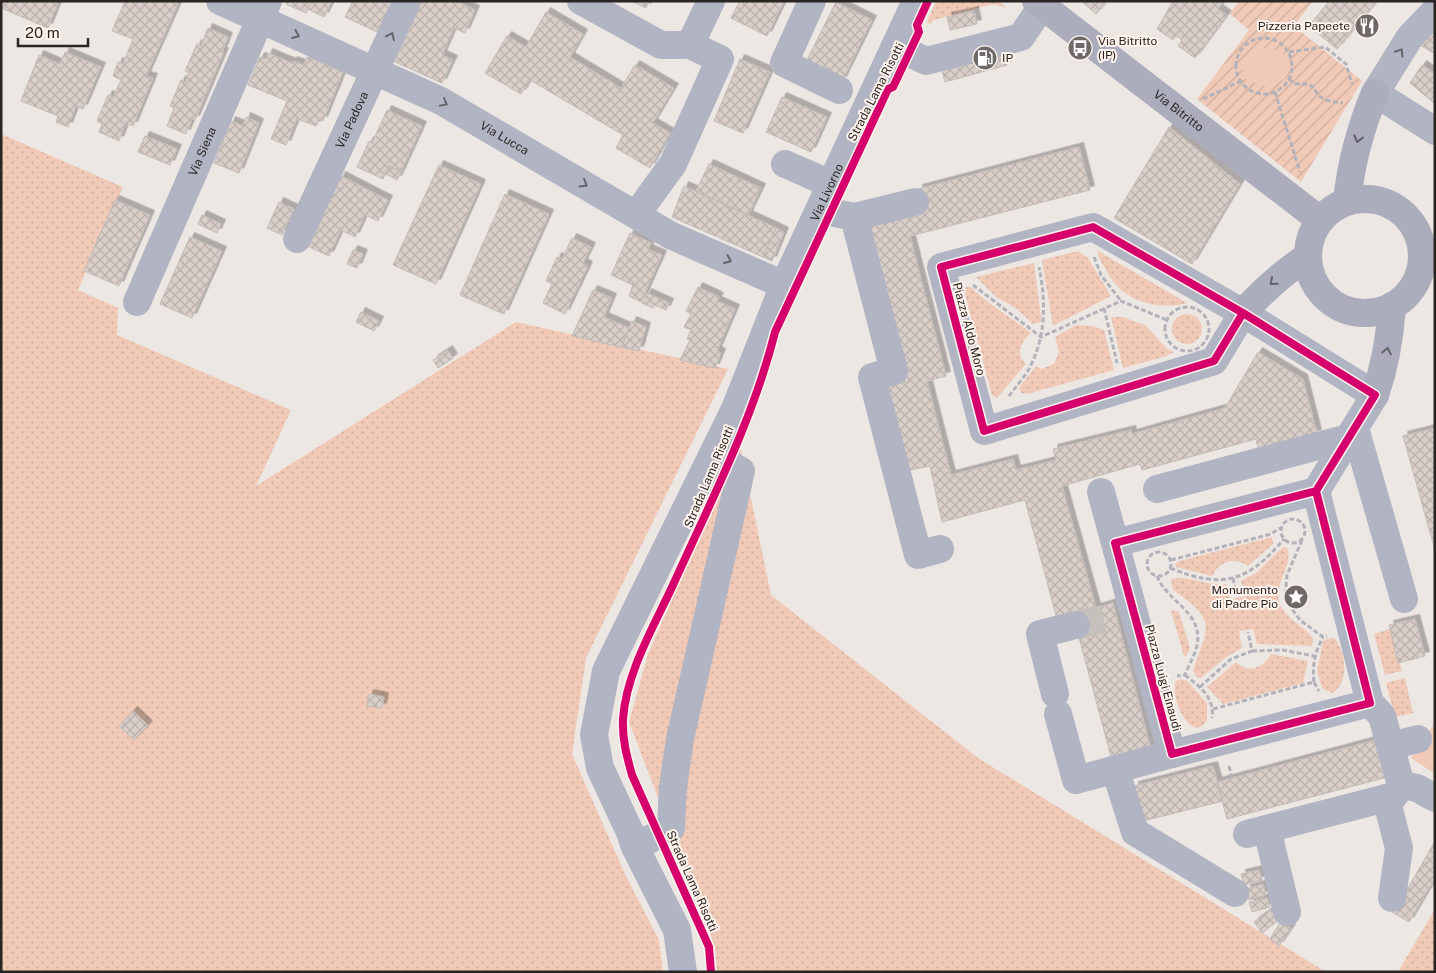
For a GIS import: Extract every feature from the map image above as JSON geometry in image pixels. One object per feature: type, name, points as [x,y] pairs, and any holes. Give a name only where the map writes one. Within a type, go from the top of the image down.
[{"type":"main road","name":"Via Bitritto","points":[[1039,4],[1320,220]]},
{"type":"main road","points":[[1347,202],[1350,168],[1361,127],[1364,92]]},
{"type":"main road","points":[[1366,198],[1384,202],[1401,211],[1428,238],[1422,261],[1426,284],[1392,306],[1373,312],[1354,312],[1336,305],[1321,292],[1311,275],[1308,256],[1311,237],[1320,220],[1332,209],[1347,202],[1366,198]]},
{"type":"main road","points":[[1243,313],[1261,291],[1284,272],[1308,256]]},
{"type":"main road","points":[[1376,395],[1390,337],[1392,306]]},
{"type":"street","name":"Via Lucca","points":[[220,1],[264,10],[375,71],[440,101],[670,234],[784,285]]},
{"type":"street","name":"Via Padova","points":[[297,239],[407,1]]},
{"type":"street","points":[[581,1],[661,45],[690,45],[720,58],[673,164],[636,215]]},
{"type":"street","points":[[690,45],[711,1]]},
{"type":"street","points":[[812,1],[784,63],[839,90]]},
{"type":"street","name":"Via Livorno","points":[[756,359],[784,285],[916,1]]},
{"type":"street","points":[[896,46],[926,60],[1021,37],[1039,4]]},
{"type":"street","name":"Via Siena","points":[[137,302],[264,10]]},
{"type":"street","points":[[1435,11],[1410,37],[1364,92],[1435,131]]},
{"type":"street","points":[[785,164],[831,184]]},
{"type":"street","points":[[819,210],[854,217],[915,202]]},
{"type":"street","points":[[854,217],[894,371],[872,377],[915,545],[918,555],[940,549]]},
{"type":"street","name":"Piazza Aldo Moro","points":[[1093,227],[1243,313],[1214,361],[984,431],[941,267],[1093,227]]},
{"type":"street","points":[[1115,543],[1316,491],[1376,395],[1243,313]]},
{"type":"street","name":"Strada Lama Risotti","points":[[683,972],[677,930],[635,847],[630,832],[600,768],[594,735],[606,671],[735,409],[756,359]]},
{"type":"street","points":[[1157,489],[1352,433]]},
{"type":"street","points":[[1352,433],[1404,599]]},
{"type":"street","points":[[635,847],[671,828],[673,787],[680,739],[741,471],[713,454]]},
{"type":"street","points":[[1316,491],[1370,702],[1382,716],[1390,746],[1399,848],[1392,898]]},
{"type":"street","name":"Piazza Luigi Einaudi","points":[[1101,492],[1115,543],[1125,614],[1172,754]]},
{"type":"street","points":[[1076,626],[1040,634],[1076,780],[1370,702]]},
{"type":"street","points":[[1390,746],[1418,739]]},
{"type":"street","points":[[1115,769],[1135,832],[1236,893]]},
{"type":"street","points":[[1287,912],[1257,831],[1394,792],[1417,788],[1435,798]]},
{"type":"path","points":[[1267,38],[1283,45],[1288,52],[1292,70],[1288,79],[1275,92],[1256,92],[1241,81],[1237,73],[1238,56],[1250,42],[1267,38]]},
{"type":"path","points":[[1288,52],[1325,47],[1346,64],[1364,92]]},
{"type":"path","points":[[1288,79],[1295,84],[1308,83],[1326,101],[1347,104]]},
{"type":"path","points":[[1202,99],[1241,81]]},
{"type":"path","points":[[1275,92],[1302,176]]},
{"type":"path","points":[[1093,250],[1100,275],[1121,301],[1166,320]]},
{"type":"path","points":[[1004,403],[1031,366],[1041,337],[1044,310],[1038,259]]},
{"type":"path","points":[[967,283],[975,286],[1041,337]]},
{"type":"path","points":[[1041,337],[1121,301]]},
{"type":"path","points":[[1183,307],[1198,309],[1207,320],[1209,327],[1205,341],[1193,349],[1179,349],[1168,340],[1165,327],[1166,320],[1170,314],[1183,307]]},
{"type":"path","points":[[1104,308],[1119,372]]},
{"type":"path","points":[[1171,560],[1271,534],[1289,519],[1297,520],[1305,528],[1287,575],[1285,599],[1300,620],[1323,637],[1334,636]]},
{"type":"path","points":[[1281,527],[1284,539]]},
{"type":"path","points":[[1284,539],[1295,543],[1302,539]]},
{"type":"path","points":[[1170,568],[1192,577],[1210,581],[1232,578],[1250,571],[1261,564],[1284,539]]},
{"type":"path","points":[[1148,556],[1147,568],[1156,576],[1160,585],[1171,598],[1189,612],[1196,624],[1197,645],[1184,674],[1177,676],[1172,682]]},
{"type":"path","points":[[1156,576],[1167,572]]},
{"type":"path","points":[[1232,578],[1237,596]]},
{"type":"path","points":[[1248,632],[1252,651]]},
{"type":"path","points":[[1323,637],[1314,656],[1312,670],[1314,682],[1319,690],[1327,696]]},
{"type":"path","points":[[1200,687],[1231,659],[1252,651],[1283,650],[1314,656]]},
{"type":"path","points":[[1184,674],[1200,687],[1211,700],[1213,709],[1211,722]]},
{"type":"path","points":[[1213,709],[1314,682]]},
{"type":"shaded area","points":[[936,1],[998,1],[1007,8],[993,4],[934,20],[930,24],[927,22]]},
{"type":"shaded area","points":[[1239,1],[1313,1],[1294,26],[1362,81],[1301,182],[1197,99],[1249,30],[1230,14]]},
{"type":"shaded area","points":[[1260,48],[1276,50],[1289,61],[1285,78],[1280,82],[1260,85],[1245,78],[1243,63],[1245,59],[1250,52]]},
{"type":"shaded area","points":[[1,134],[123,187],[78,290],[118,308],[117,335],[291,410],[256,486],[516,322],[728,369],[586,658],[572,754],[625,874],[659,940],[663,972],[1,972]]},
{"type":"shaded area","points":[[1078,251],[1088,258],[1111,296],[1053,326],[1042,260]]},
{"type":"shaded area","points":[[1098,251],[1187,303],[1163,306],[1140,301],[1129,296],[1112,279],[1099,257]]},
{"type":"shaded area","points":[[1034,263],[1041,322],[1033,324],[1017,309],[995,296],[976,277]]},
{"type":"shaded area","points":[[966,287],[971,287],[985,300],[1031,333],[1024,340],[1020,352],[1026,364],[997,398],[992,395],[964,291]]},
{"type":"shaded area","points":[[1187,314],[1198,318],[1202,329],[1198,340],[1187,344],[1176,340],[1172,329],[1176,318]]},
{"type":"shaded area","points":[[1111,317],[1123,317],[1145,325],[1167,349],[1174,352],[1167,356],[1123,368]]},
{"type":"shaded area","points":[[1076,325],[1092,326],[1104,330],[1114,370],[1027,394],[1021,393],[1019,388],[1036,366],[1041,369],[1054,364],[1059,352],[1055,337]]},
{"type":"shaded area","points":[[740,445],[771,595],[978,758],[1326,972],[717,972],[715,947],[629,722],[648,654]]},
{"type":"shaded area","points":[[1272,537],[1273,544],[1248,566],[1237,561],[1227,562],[1219,567],[1212,576],[1176,567],[1175,564],[1179,561]]},
{"type":"shaded area","points":[[1283,547],[1287,548],[1289,555],[1278,592],[1279,600],[1285,613],[1313,638],[1312,646],[1257,644],[1253,629],[1239,631],[1242,648],[1226,657],[1201,678],[1196,677],[1193,670],[1203,643],[1206,625],[1197,609],[1173,590],[1171,580],[1182,578],[1212,584],[1226,584],[1230,600],[1245,596],[1241,581],[1256,573]]},
{"type":"shaded area","points":[[1171,611],[1179,612],[1190,648],[1186,657],[1184,656]]},
{"type":"shaded area","points":[[1390,629],[1402,671],[1385,675],[1374,634]]},
{"type":"shaded area","points":[[1334,638],[1341,650],[1344,675],[1338,689],[1332,693],[1322,688],[1317,671],[1323,641]]},
{"type":"shaded area","points":[[1271,654],[1308,661],[1303,683],[1223,704],[1207,687],[1236,662],[1246,668],[1256,668],[1264,663]]},
{"type":"shaded area","points":[[1405,678],[1413,713],[1395,717],[1386,683]]},
{"type":"shaded area","points":[[1180,679],[1187,681],[1207,703],[1207,720],[1201,726],[1195,727],[1183,716],[1176,698],[1175,688],[1176,681]]},
{"type":"shaded area","points":[[1435,723],[1435,774],[1411,758]]},
{"type":"shaded area","points":[[1435,909],[1435,972],[1398,972]]},
{"type":"building","points":[[3,1],[59,1],[48,28],[1,8]]},
{"type":"building","points":[[125,1],[171,1],[178,4],[146,76],[153,78],[133,126],[126,123],[119,141],[99,132],[102,124],[97,121],[108,95],[113,97],[121,80],[113,76],[118,62],[123,64],[133,39],[112,31]]},
{"type":"building","points":[[287,1],[312,1],[306,13],[286,4]]},
{"type":"building","points":[[312,1],[332,1],[324,17],[308,9]]},
{"type":"building","points":[[353,1],[392,1],[377,32],[345,17]]},
{"type":"building","points":[[422,1],[456,1],[475,10],[465,33],[454,28],[442,55],[453,60],[442,83],[395,62]]},
{"type":"building","points":[[631,1],[649,1],[646,8]]},
{"type":"building","points":[[740,1],[784,1],[767,36],[731,18]]},
{"type":"building","points":[[1081,1],[1106,1],[1096,14]]},
{"type":"building","points":[[1173,1],[1223,1],[1218,9],[1227,15],[1195,58],[1178,46],[1182,40],[1176,36],[1173,40],[1157,29]]},
{"type":"building","points":[[1329,1],[1377,1],[1337,49],[1309,26]]},
{"type":"building","points":[[836,2],[872,20],[842,81],[806,62]]},
{"type":"building","points":[[974,11],[977,24],[950,30],[947,17]]},
{"type":"building","points":[[546,12],[583,34],[570,57],[621,88],[635,65],[674,88],[653,123],[670,133],[650,168],[616,148],[623,135],[530,80],[521,94],[485,73],[507,36],[526,47]]},
{"type":"building","points":[[1435,26],[1435,54],[1420,45]]},
{"type":"building","points":[[208,28],[228,37],[222,52],[224,52],[195,120],[192,119],[186,134],[167,126],[174,108],[170,106],[181,80],[185,82],[189,73],[185,71],[197,44],[201,46]]},
{"type":"building","points":[[998,34],[1007,65],[945,82],[937,51]]},
{"type":"building","points":[[65,52],[101,67],[83,109],[76,106],[68,127],[56,122],[58,116],[21,101],[39,55],[60,64]]},
{"type":"building","points":[[268,53],[292,63],[293,61],[304,65],[307,57],[343,72],[323,121],[319,119],[316,126],[297,119],[286,145],[271,139],[287,101],[248,85],[260,57],[266,59]]},
{"type":"building","points":[[740,59],[770,72],[743,133],[714,121]]},
{"type":"building","points":[[1422,65],[1435,74],[1435,104],[1410,83]]},
{"type":"building","points":[[782,97],[827,117],[811,152],[766,132]]},
{"type":"building","points":[[387,110],[422,126],[401,172],[389,166],[383,179],[357,167],[369,141],[372,143]]},
{"type":"building","points":[[246,117],[259,123],[239,173],[214,163],[231,121],[243,126]]},
{"type":"building","points":[[1169,127],[1240,184],[1192,264],[1114,218]]},
{"type":"building","points":[[145,136],[177,149],[170,165],[138,152]]},
{"type":"building","points":[[1079,147],[1090,190],[910,236],[946,376],[927,381],[951,475],[1013,459],[1016,470],[1056,460],[1053,449],[1131,430],[1132,434],[1225,408],[1258,352],[1303,379],[1317,434],[1258,449],[1256,439],[1142,470],[1140,464],[1062,486],[1096,608],[1113,603],[1152,754],[1113,764],[1073,615],[1057,619],[1025,500],[942,522],[930,466],[906,471],[885,387],[905,382],[864,221],[923,210],[918,189]]},
{"type":"building","points":[[709,164],[761,188],[748,215],[696,191]]},
{"type":"building","points":[[439,165],[481,184],[436,284],[393,265]]},
{"type":"building","points":[[389,166],[401,172],[397,180],[385,174]]},
{"type":"building","points":[[341,176],[388,200],[378,221],[365,215],[355,237],[341,230],[329,256],[309,247]]},
{"type":"building","points":[[684,186],[776,228],[763,257],[672,217]]},
{"type":"building","points":[[505,194],[549,214],[504,314],[460,295]]},
{"type":"building","points":[[115,200],[150,215],[119,286],[84,271]]},
{"type":"building","points":[[279,202],[294,209],[282,235],[267,228]]},
{"type":"building","points":[[202,215],[221,224],[217,233],[198,224]]},
{"type":"building","points":[[776,228],[784,232],[772,261],[763,257]]},
{"type":"building","points":[[630,233],[651,243],[648,249],[662,255],[641,302],[629,296],[633,285],[611,275]]},
{"type":"building","points":[[190,237],[222,251],[192,318],[160,304]]},
{"type":"building","points":[[572,238],[591,247],[583,263],[588,266],[565,314],[543,303],[552,284],[546,281],[557,257],[562,259]]},
{"type":"building","points":[[353,250],[363,254],[357,268],[347,264]]},
{"type":"building","points":[[698,287],[719,297],[717,301],[735,309],[717,351],[721,353],[715,368],[680,360],[690,340],[687,339],[691,330],[684,327],[691,314],[686,311]]},
{"type":"building","points":[[593,290],[612,298],[604,317],[629,328],[621,347],[572,336]]},
{"type":"building","points":[[647,293],[669,303],[666,310],[654,305],[653,308],[642,303]]},
{"type":"building","points":[[361,312],[379,321],[374,331],[356,322]]},
{"type":"building","points":[[632,321],[646,327],[639,351],[621,347]]},
{"type":"building","points":[[448,350],[453,358],[438,368],[433,360]]},
{"type":"building","points":[[1435,428],[1435,550],[1403,436]]},
{"type":"building","points":[[1415,619],[1425,656],[1398,663],[1389,625]]},
{"type":"building","points":[[369,694],[384,697],[382,708],[367,706]]},
{"type":"building","points":[[133,711],[148,725],[134,740],[119,726]]},
{"type":"building","points":[[1379,739],[1388,777],[1227,819],[1217,782]]},
{"type":"building","points":[[1213,766],[1223,801],[1143,821],[1134,786]]},
{"type":"building","points":[[1434,843],[1435,878],[1409,922],[1392,912],[1398,901],[1400,902]]},
{"type":"building","points":[[1259,870],[1262,880],[1244,885],[1241,874]]},
{"type":"building","points":[[1263,884],[1266,895],[1249,900],[1246,889]]},
{"type":"building","points":[[1267,898],[1270,907],[1252,912],[1249,902]]},
{"type":"building","points":[[1271,910],[1279,920],[1262,933],[1254,922]]},
{"type":"building","points":[[1281,921],[1291,928],[1279,946],[1270,939]]},
{"type":"tunnel","points":[[1076,625],[1116,616]]},
{"type":"cycle path","points":[[711,972],[709,947],[632,775],[623,734],[625,702],[629,684],[642,650],[730,461],[755,397],[775,332],[888,89],[893,87],[919,32],[917,25],[928,1]]},
{"type":"cycle path","points":[[1243,313],[1214,361],[984,431],[941,267],[1093,227],[1243,313],[1375,395],[1316,491],[1115,543],[1172,754],[1370,703],[1316,491]]},
{"type":"place","name":"Pizzeria Papeete","points":[[1367,26]]},
{"type":"place","name":"Via Bitritto (IP)","points":[[1080,48]]},
{"type":"place","name":"IP","points":[[985,58]]},
{"type":"place","name":"Monumento di Padre Pio","points":[[1296,597]]}]
